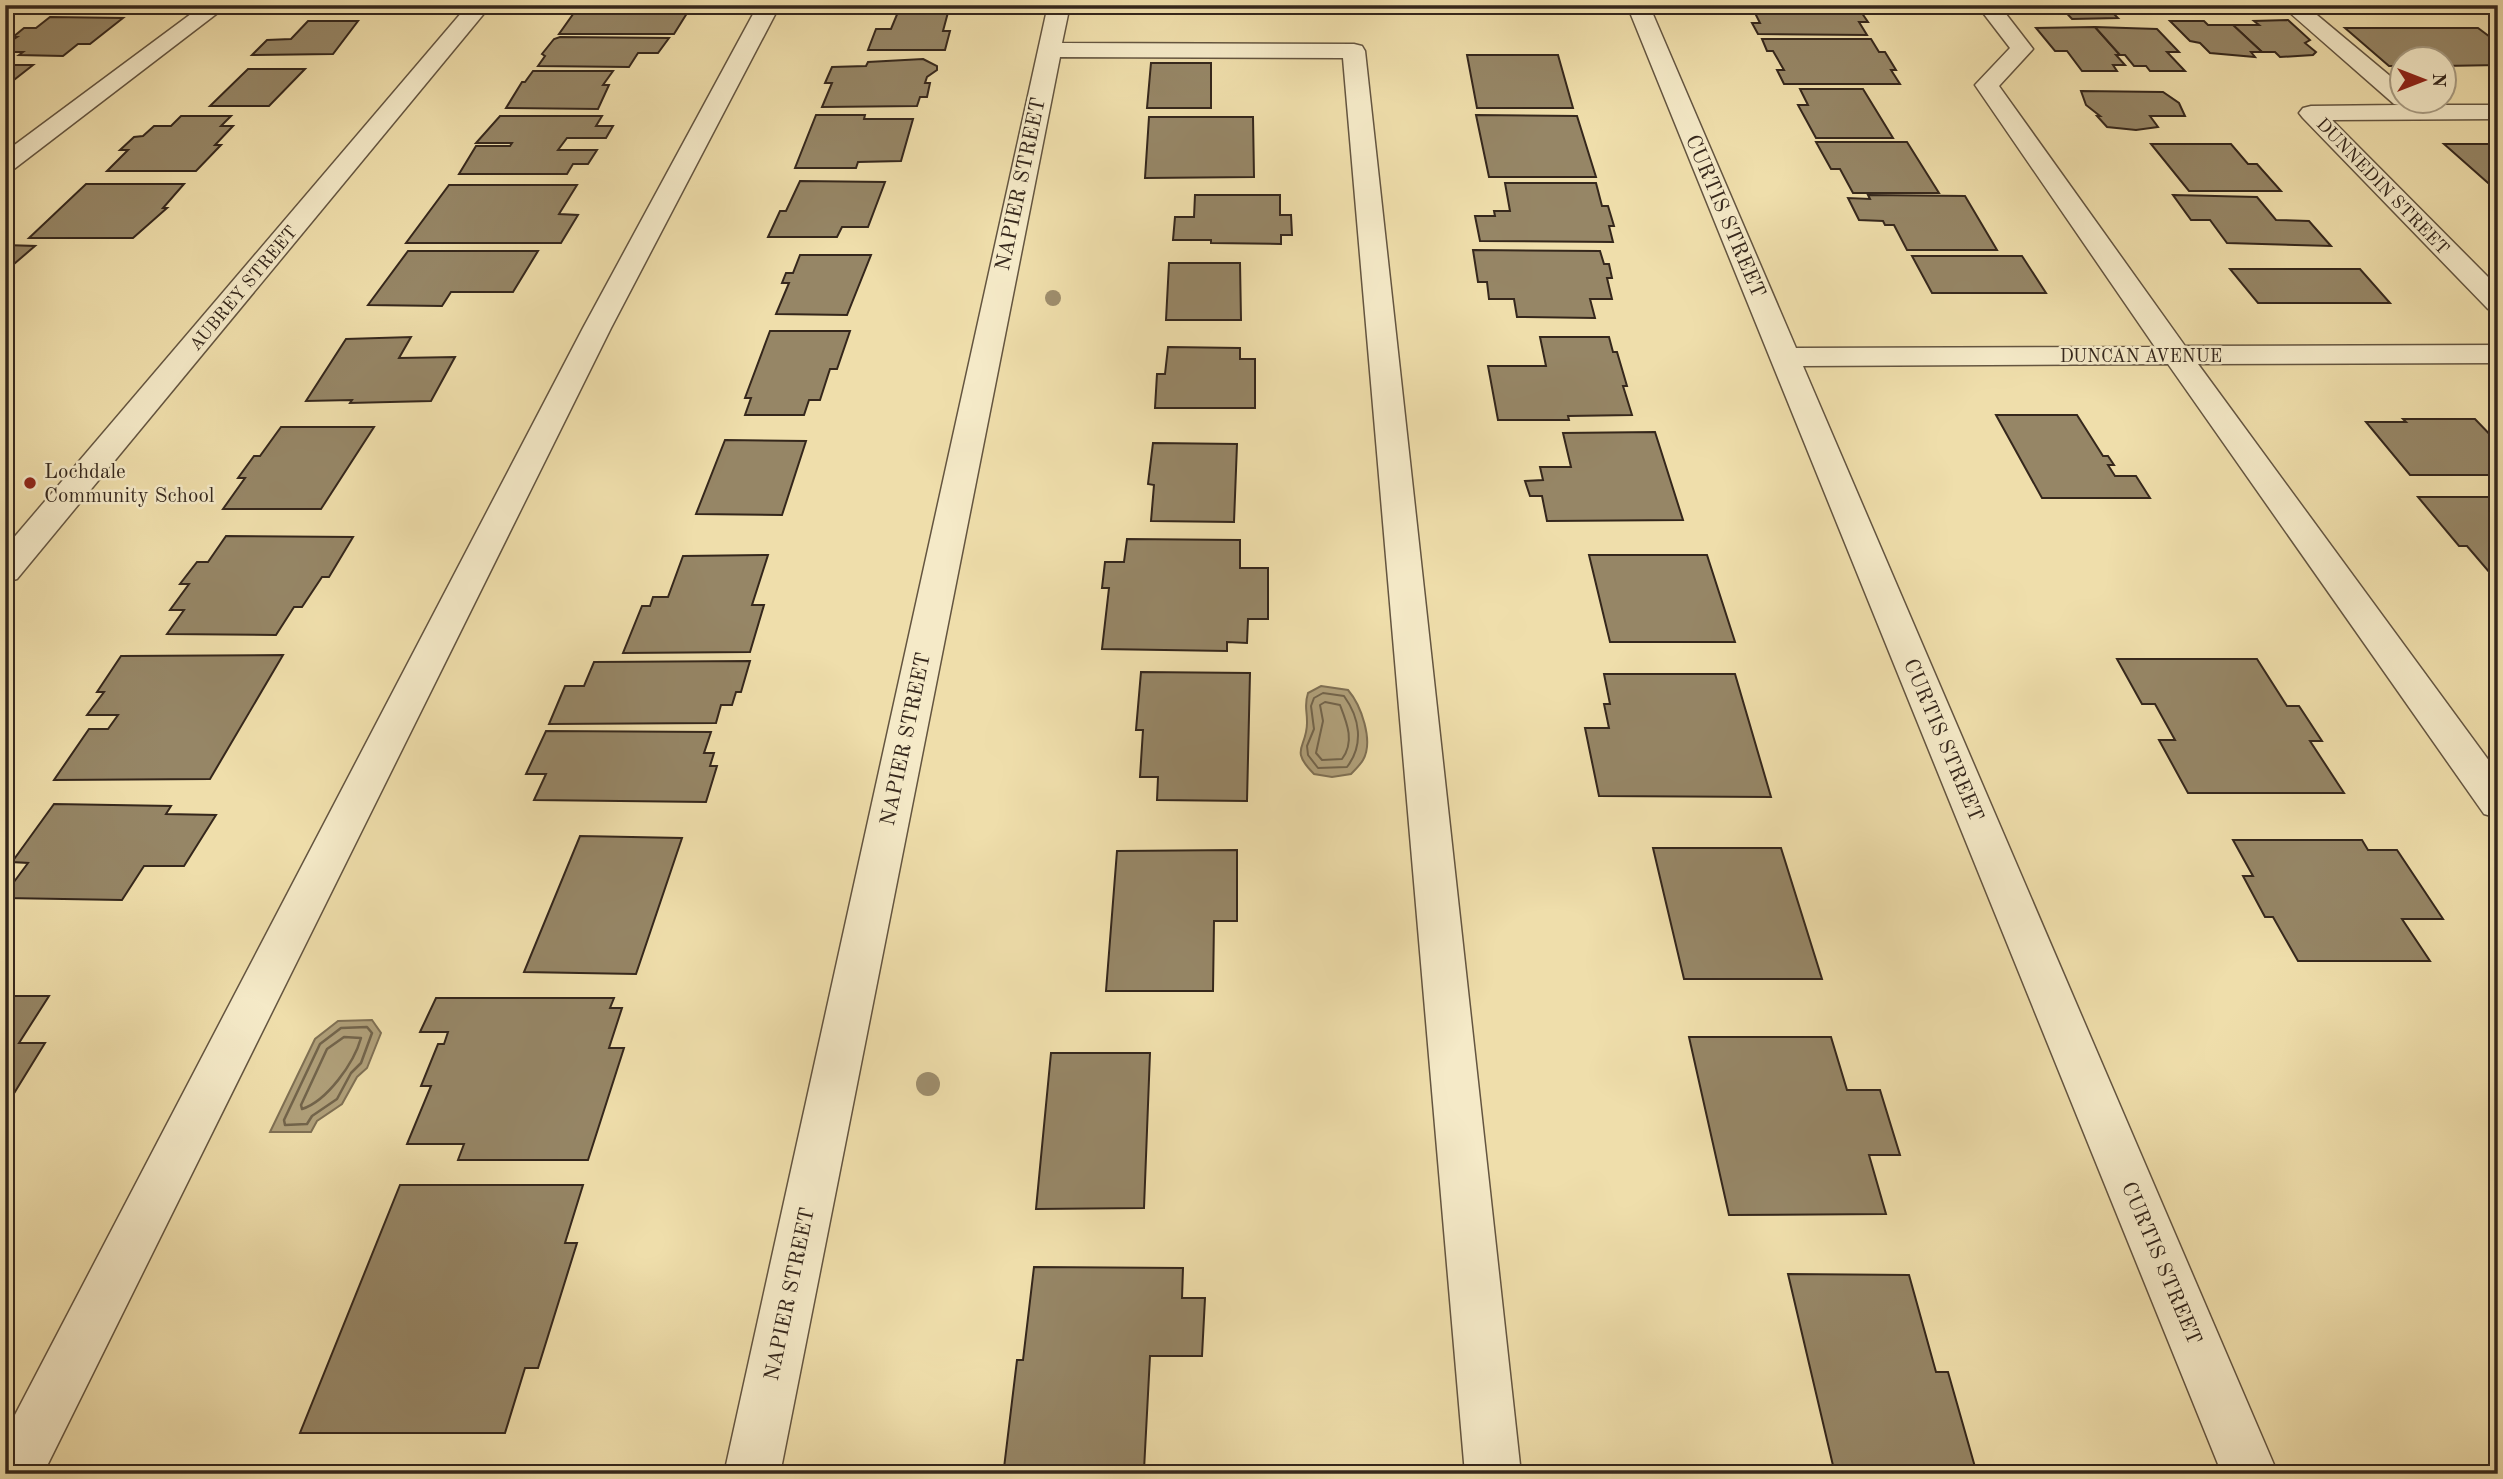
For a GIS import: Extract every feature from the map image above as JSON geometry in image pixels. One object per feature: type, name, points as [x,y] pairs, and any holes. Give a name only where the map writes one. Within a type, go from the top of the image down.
[{"type":"street","points":[[5,164],[218,5]]},
{"type":"street","name":"AUBREY STREET","points":[[5,571],[480,5]]},
{"type":"street","points":[[14,1474],[591,340],[768,5]]},
{"type":"street","name":"NAPIER STREET","points":[[752,1474],[1059,5]]},
{"type":"street","name":"CURTIS STREET","points":[[1638,5],[2250,1474]]},
{"type":"street","points":[[1988,5],[2022,49],[1987,85],[2176,355],[2498,803]]},
{"type":"street","points":[[2292,5],[2388,87]]},
{"type":"street","points":[[1048,50],[1354,51],[1493,1474]]},
{"type":"street","name":"DUNNEDIN STREET","points":[[2388,106],[2311,113],[2498,303]]},
{"type":"street","name":"DUNNEDIN STREET","points":[[2458,108],[2498,112]]},
{"type":"street","name":"DUNCAN AVENUE","points":[[1784,357],[2498,355]]},
{"type":"water","points":[[1321,686],[1348,690],[1361,714],[1367,733],[1366,752],[1362,762],[1351,774],[1332,777],[1314,774],[1302,759],[1301,748],[1307,730],[1308,693]]},
{"type":"water","points":[[372,1020],[381,1033],[367,1068],[357,1077],[342,1104],[317,1121],[311,1132],[270,1132],[315,1039],[338,1021]]},
{"type":"building","points":[[911,5],[950,5],[943,31],[950,31],[945,50],[868,50],[876,29],[891,29],[898,12],[909,12]]},
{"type":"building","points":[[1751,5],[1857,6],[1868,22],[1859,22],[1867,35],[1758,34],[1752,23],[1760,23]]},
{"type":"building","points":[[2059,5],[2105,5],[2118,18],[2072,19]]},
{"type":"building","points":[[2176,5],[2249,5],[2255,10],[2183,11]]},
{"type":"building","points":[[576,10],[689,10],[674,34],[559,34]]},
{"type":"building","points":[[50,17],[123,18],[90,44],[78,44],[63,56],[5,52],[5,45],[24,28],[36,28]]},
{"type":"building","points":[[2288,20],[2310,40],[2305,43],[2316,52],[2313,55],[2280,57],[2275,52],[2262,52],[2233,25],[2259,25],[2254,21]]},
{"type":"building","points":[[308,21],[358,21],[333,54],[252,55],[267,40],[291,39]]},
{"type":"building","points":[[2170,21],[2204,21],[2208,25],[2233,25],[2262,52],[2251,52],[2255,57],[2210,53],[2200,43],[2190,41]]},
{"type":"building","points":[[2095,27],[2120,55],[2116,55],[2125,65],[2113,65],[2117,71],[2082,71],[2067,51],[2055,51],[2036,28]]},
{"type":"building","points":[[2095,27],[2157,29],[2179,52],[2167,52],[2185,71],[2150,71],[2146,66],[2134,66],[2125,55],[2120,55]]},
{"type":"building","points":[[2345,28],[2478,28],[2498,43],[2498,65],[2458,66],[2458,46],[2388,46],[2388,65]]},
{"type":"building","points":[[669,38],[658,53],[638,53],[629,67],[538,66],[545,56],[542,54],[554,39]]},
{"type":"building","points":[[1762,39],[1871,39],[1879,52],[1885,52],[1896,70],[1891,70],[1900,84],[1784,84],[1777,70],[1784,70],[1773,51],[1767,51]]},
{"type":"building","points":[[1467,55],[1558,55],[1573,108],[1477,108]]},
{"type":"building","points":[[923,59],[937,66],[937,70],[927,77],[925,83],[930,83],[927,97],[920,97],[917,106],[822,107],[832,83],[825,83],[832,67]]},
{"type":"building","points":[[1151,63],[1211,63],[1211,108],[1147,108]]},
{"type":"building","points":[[5,65],[33,65],[5,87]]},
{"type":"building","points":[[248,69],[305,69],[269,106],[210,106]]},
{"type":"building","points":[[533,71],[613,71],[603,85],[609,85],[598,109],[506,108],[522,82],[525,82]]},
{"type":"building","points":[[1800,89],[1863,89],[1893,138],[1816,138],[1798,105],[1808,105]]},
{"type":"building","points":[[2081,91],[2163,92],[2179,103],[2185,116],[2150,116],[2158,127],[2136,130],[2107,127],[2097,116],[2100,116],[2086,105]]},
{"type":"building","points":[[816,115],[913,119],[901,161],[858,162],[856,168],[795,168]]},
{"type":"building","points":[[1476,115],[1577,116],[1596,177],[1489,177]]},
{"type":"building","points":[[181,116],[231,116],[221,126],[233,126],[215,145],[221,145],[196,171],[107,171],[128,150],[120,150],[134,137],[143,136],[154,126],[171,126]]},
{"type":"building","points":[[500,116],[602,116],[596,126],[613,126],[606,138],[567,138],[558,150],[597,150],[588,164],[573,164],[567,174],[459,174],[476,146],[510,146],[512,143],[476,143]]},
{"type":"building","points":[[1149,117],[1253,117],[1254,177],[1145,178]]},
{"type":"building","points":[[1816,142],[1907,142],[1939,193],[1853,193],[1840,169],[1831,169]]},
{"type":"building","points":[[2151,144],[2231,144],[2248,164],[2257,164],[2281,191],[2189,191]]},
{"type":"building","points":[[2444,144],[2498,144],[2498,190],[2496,190]]},
{"type":"building","points":[[800,181],[885,182],[868,227],[842,227],[837,237],[768,237],[780,211],[786,211]]},
{"type":"building","points":[[1505,183],[1596,183],[1602,206],[1608,206],[1614,226],[1609,226],[1613,242],[1480,241],[1475,216],[1495,216],[1494,211],[1510,211]]},
{"type":"building","points":[[86,184],[184,184],[163,208],[167,208],[133,238],[29,238]]},
{"type":"building","points":[[449,185],[577,185],[559,214],[578,215],[561,243],[406,243]]},
{"type":"building","points":[[1195,195],[1280,195],[1280,215],[1291,215],[1292,235],[1281,235],[1281,244],[1173,240],[1175,217],[1194,217]]},
{"type":"building","points":[[1868,195],[1965,196],[1997,250],[1907,250],[1894,225],[1885,225],[1883,221],[1859,220],[1848,198],[1870,199]]},
{"type":"building","points":[[2173,195],[2257,197],[2276,220],[2309,221],[2331,246],[2227,243],[2210,220],[2191,220]]},
{"type":"building","points":[[5,245],[35,246],[14,264],[5,264]]},
{"type":"building","points":[[1473,250],[1600,251],[1604,264],[1609,264],[1612,278],[1607,278],[1612,299],[1590,299],[1595,318],[1517,317],[1514,299],[1489,299],[1487,282],[1478,282]]},
{"type":"building","points":[[408,251],[538,251],[513,292],[451,292],[442,306],[368,305]]},
{"type":"building","points":[[800,255],[871,255],[847,315],[776,314],[789,283],[782,283],[786,273],[793,273]]},
{"type":"building","points":[[1912,256],[2022,256],[2046,293],[1932,293]]},
{"type":"building","points":[[1169,263],[1240,263],[1241,320],[1166,320]]},
{"type":"building","points":[[2230,269],[2360,269],[2390,303],[2258,303]]},
{"type":"building","points":[[770,331],[850,331],[837,369],[830,369],[820,400],[809,400],[804,415],[745,415],[751,398],[745,398]]},
{"type":"building","points":[[411,337],[399,358],[455,357],[431,401],[306,401],[346,339]]},
{"type":"building","points":[[1540,337],[1609,337],[1613,352],[1617,352],[1632,415],[1568,416],[1569,420],[1498,420],[1488,366],[1546,366]]},
{"type":"building","points":[[1168,347],[1240,348],[1240,359],[1255,359],[1255,408],[1155,408],[1157,374],[1165,374]]},
{"type":"building","points":[[1996,415],[2077,415],[2103,456],[2108,456],[2114,465],[2108,465],[2115,476],[2136,476],[2150,498],[2042,498]]},
{"type":"building","points":[[2403,419],[2475,419],[2498,443],[2498,475],[2410,475],[2366,422],[2406,422]]},
{"type":"building","points":[[281,427],[374,427],[321,509],[223,509],[245,478],[238,478],[254,456],[260,456]]},
{"type":"building","points":[[1655,432],[1683,520],[1547,521],[1542,496],[1530,496],[1525,481],[1543,480],[1540,467],[1571,467],[1563,433]]},
{"type":"building","points":[[725,440],[806,441],[782,515],[696,514]]},
{"type":"building","points":[[1153,443],[1237,444],[1234,522],[1151,521],[1154,485],[1148,484]]},
{"type":"building","points":[[2418,497],[2498,497],[2498,573],[2490,573],[2467,546],[2459,546]]},
{"type":"building","points":[[226,536],[353,537],[329,577],[322,577],[302,607],[294,607],[276,635],[167,634],[184,610],[170,610],[189,584],[180,584],[197,562],[208,562]]},
{"type":"building","points":[[1127,539],[1240,540],[1240,568],[1268,568],[1268,619],[1248,619],[1247,643],[1227,642],[1227,651],[1102,649],[1109,588],[1102,588],[1105,562],[1124,562]]},
{"type":"building","points":[[768,555],[752,605],[764,605],[750,652],[623,653],[642,606],[650,606],[653,597],[668,597],[683,556]]},
{"type":"building","points":[[1589,555],[1707,555],[1735,642],[1610,642]]},
{"type":"building","points":[[283,655],[210,779],[54,780],[89,729],[108,729],[118,715],[87,715],[104,692],[97,692],[121,656]]},
{"type":"building","points":[[2117,659],[2257,659],[2287,706],[2299,706],[2322,741],[2310,741],[2344,793],[2188,793],[2159,740],[2175,740],[2155,704],[2142,704]]},
{"type":"building","points":[[750,661],[741,692],[736,692],[732,705],[721,705],[716,723],[549,724],[565,686],[584,686],[594,662]]},
{"type":"building","points":[[1141,672],[1250,673],[1247,801],[1157,800],[1158,777],[1140,777],[1143,730],[1136,730]]},
{"type":"building","points":[[1604,674],[1735,674],[1771,797],[1599,796],[1585,728],[1609,728],[1604,704],[1610,704]]},
{"type":"building","points":[[546,731],[711,732],[704,753],[714,753],[710,766],[717,766],[706,802],[534,800],[546,774],[526,774]]},
{"type":"building","points":[[54,804],[171,806],[166,814],[216,815],[184,866],[144,866],[122,900],[5,898],[5,894],[28,863],[12,862]]},
{"type":"building","points":[[580,836],[682,838],[636,974],[524,972]]},
{"type":"building","points":[[2233,840],[2362,840],[2368,850],[2397,850],[2443,919],[2402,919],[2430,961],[2298,961],[2273,917],[2265,917],[2243,876],[2253,876]]},
{"type":"building","points":[[1653,848],[1781,848],[1822,979],[1684,979]]},
{"type":"building","points":[[1237,850],[1237,921],[1214,921],[1213,991],[1106,991],[1117,851]]},
{"type":"building","points":[[5,996],[49,996],[19,1043],[45,1043],[5,1108]]},
{"type":"building","points":[[436,998],[614,998],[610,1008],[622,1008],[609,1048],[624,1048],[588,1160],[458,1160],[464,1144],[407,1144],[431,1086],[421,1086],[438,1044],[444,1044],[448,1032],[420,1032]]},
{"type":"building","points":[[1689,1037],[1831,1037],[1847,1090],[1880,1090],[1900,1155],[1869,1155],[1886,1214],[1729,1215]]},
{"type":"building","points":[[1051,1053],[1150,1053],[1144,1208],[1036,1209]]},
{"type":"building","points":[[400,1185],[583,1185],[565,1243],[577,1243],[538,1368],[525,1368],[505,1433],[300,1433]]},
{"type":"building","points":[[1034,1267],[1183,1268],[1182,1298],[1205,1298],[1202,1356],[1150,1356],[1144,1470],[1004,1468],[1017,1360],[1023,1360]]},
{"type":"building","points":[[1788,1274],[1909,1275],[1936,1372],[1948,1372],[1977,1474],[1835,1474]]},
{"type":"place","name":"Lochdale Community School","points":[[30,483]]}]
